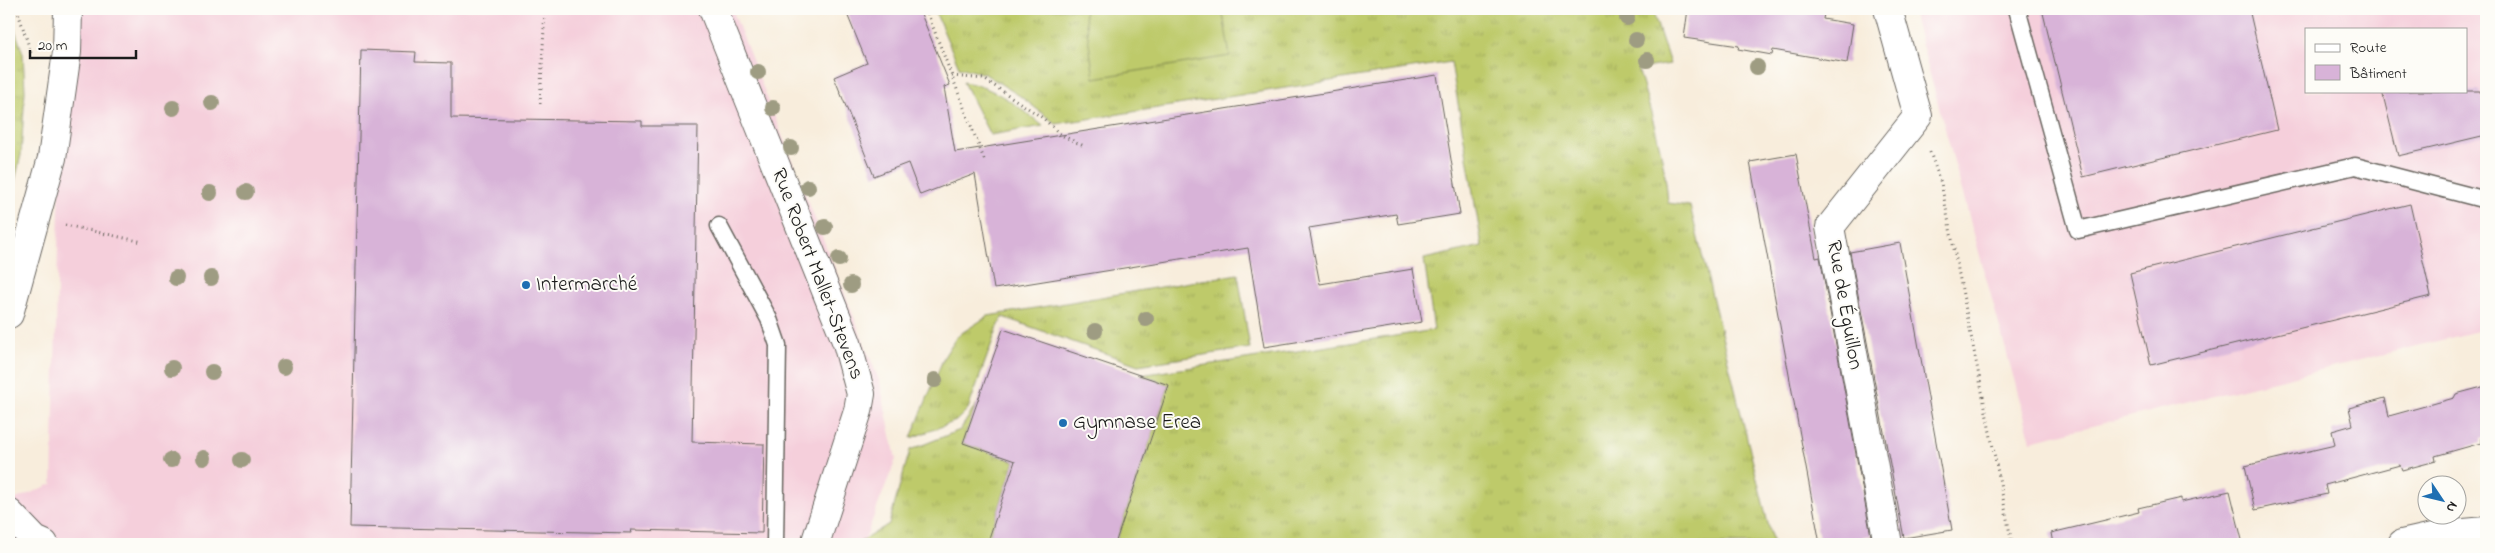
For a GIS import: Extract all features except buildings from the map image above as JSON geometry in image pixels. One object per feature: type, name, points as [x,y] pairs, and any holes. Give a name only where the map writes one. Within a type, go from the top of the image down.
[{"type":"street","points":[[9,314],[52,158],[67,52],[68,9]]},
{"type":"street","name":"Rue Robert Mallet-Stevens","points":[[713,9],[847,343],[861,394],[858,411],[815,544]]},
{"type":"street","points":[[1888,9],[1918,116]]},
{"type":"street","name":"Rue de Éguillon","points":[[1888,544],[1830,227],[1918,116]]},
{"type":"street","points":[[9,513],[36,540],[44,544]]},
{"type":"street","points":[[2402,544],[2442,535],[2486,531]]},
{"type":"lane","points":[[2017,9],[2078,230],[2355,166],[2486,200]]},
{"type":"lane","points":[[719,226],[769,318],[778,345],[775,544]]},
{"type":"path","points":[[540,104],[545,9]]},
{"type":"path","points":[[926,9],[986,162]]},
{"type":"path","points":[[952,76],[984,79],[1043,118],[1061,136],[1084,146]]},
{"type":"path","points":[[1918,116],[1941,183],[2012,544]]},
{"type":"path","points":[[36,219],[143,242]]},
{"type":"shaded area","points":[[64,9],[732,9],[880,383],[896,459],[863,544],[9,544],[9,502],[52,484]]},
{"type":"shaded area","points":[[1912,9],[2486,9],[2486,329],[2031,441]]},
{"type":"green space","points":[[934,9],[1652,9],[1670,64],[1638,69],[1661,152],[1668,203],[1690,206],[1773,544],[1115,544],[1169,385],[1141,375],[1434,330],[1424,259],[1482,246],[1451,62],[1056,124],[1020,96],[985,74],[959,67]]},
{"type":"green space","points":[[1084,9],[1222,9],[1230,56],[1094,78]]},
{"type":"green space","points":[[9,13],[23,53],[25,91],[21,155],[9,206]]},
{"type":"green space","points":[[963,82],[985,88],[1006,98],[1043,126],[990,135]]},
{"type":"green space","points":[[1238,274],[1250,348],[1138,365],[1003,317],[968,409],[956,421],[911,438],[944,357],[957,336],[988,316]]},
{"type":"green space","points":[[977,404],[963,443],[1015,461],[987,544],[857,544],[889,524],[910,450],[960,430]]},
{"type":"place","name":"Intermarché","points":[[526,285]]},
{"type":"place","name":"Gymnase Erea","points":[[1063,423]]}]
